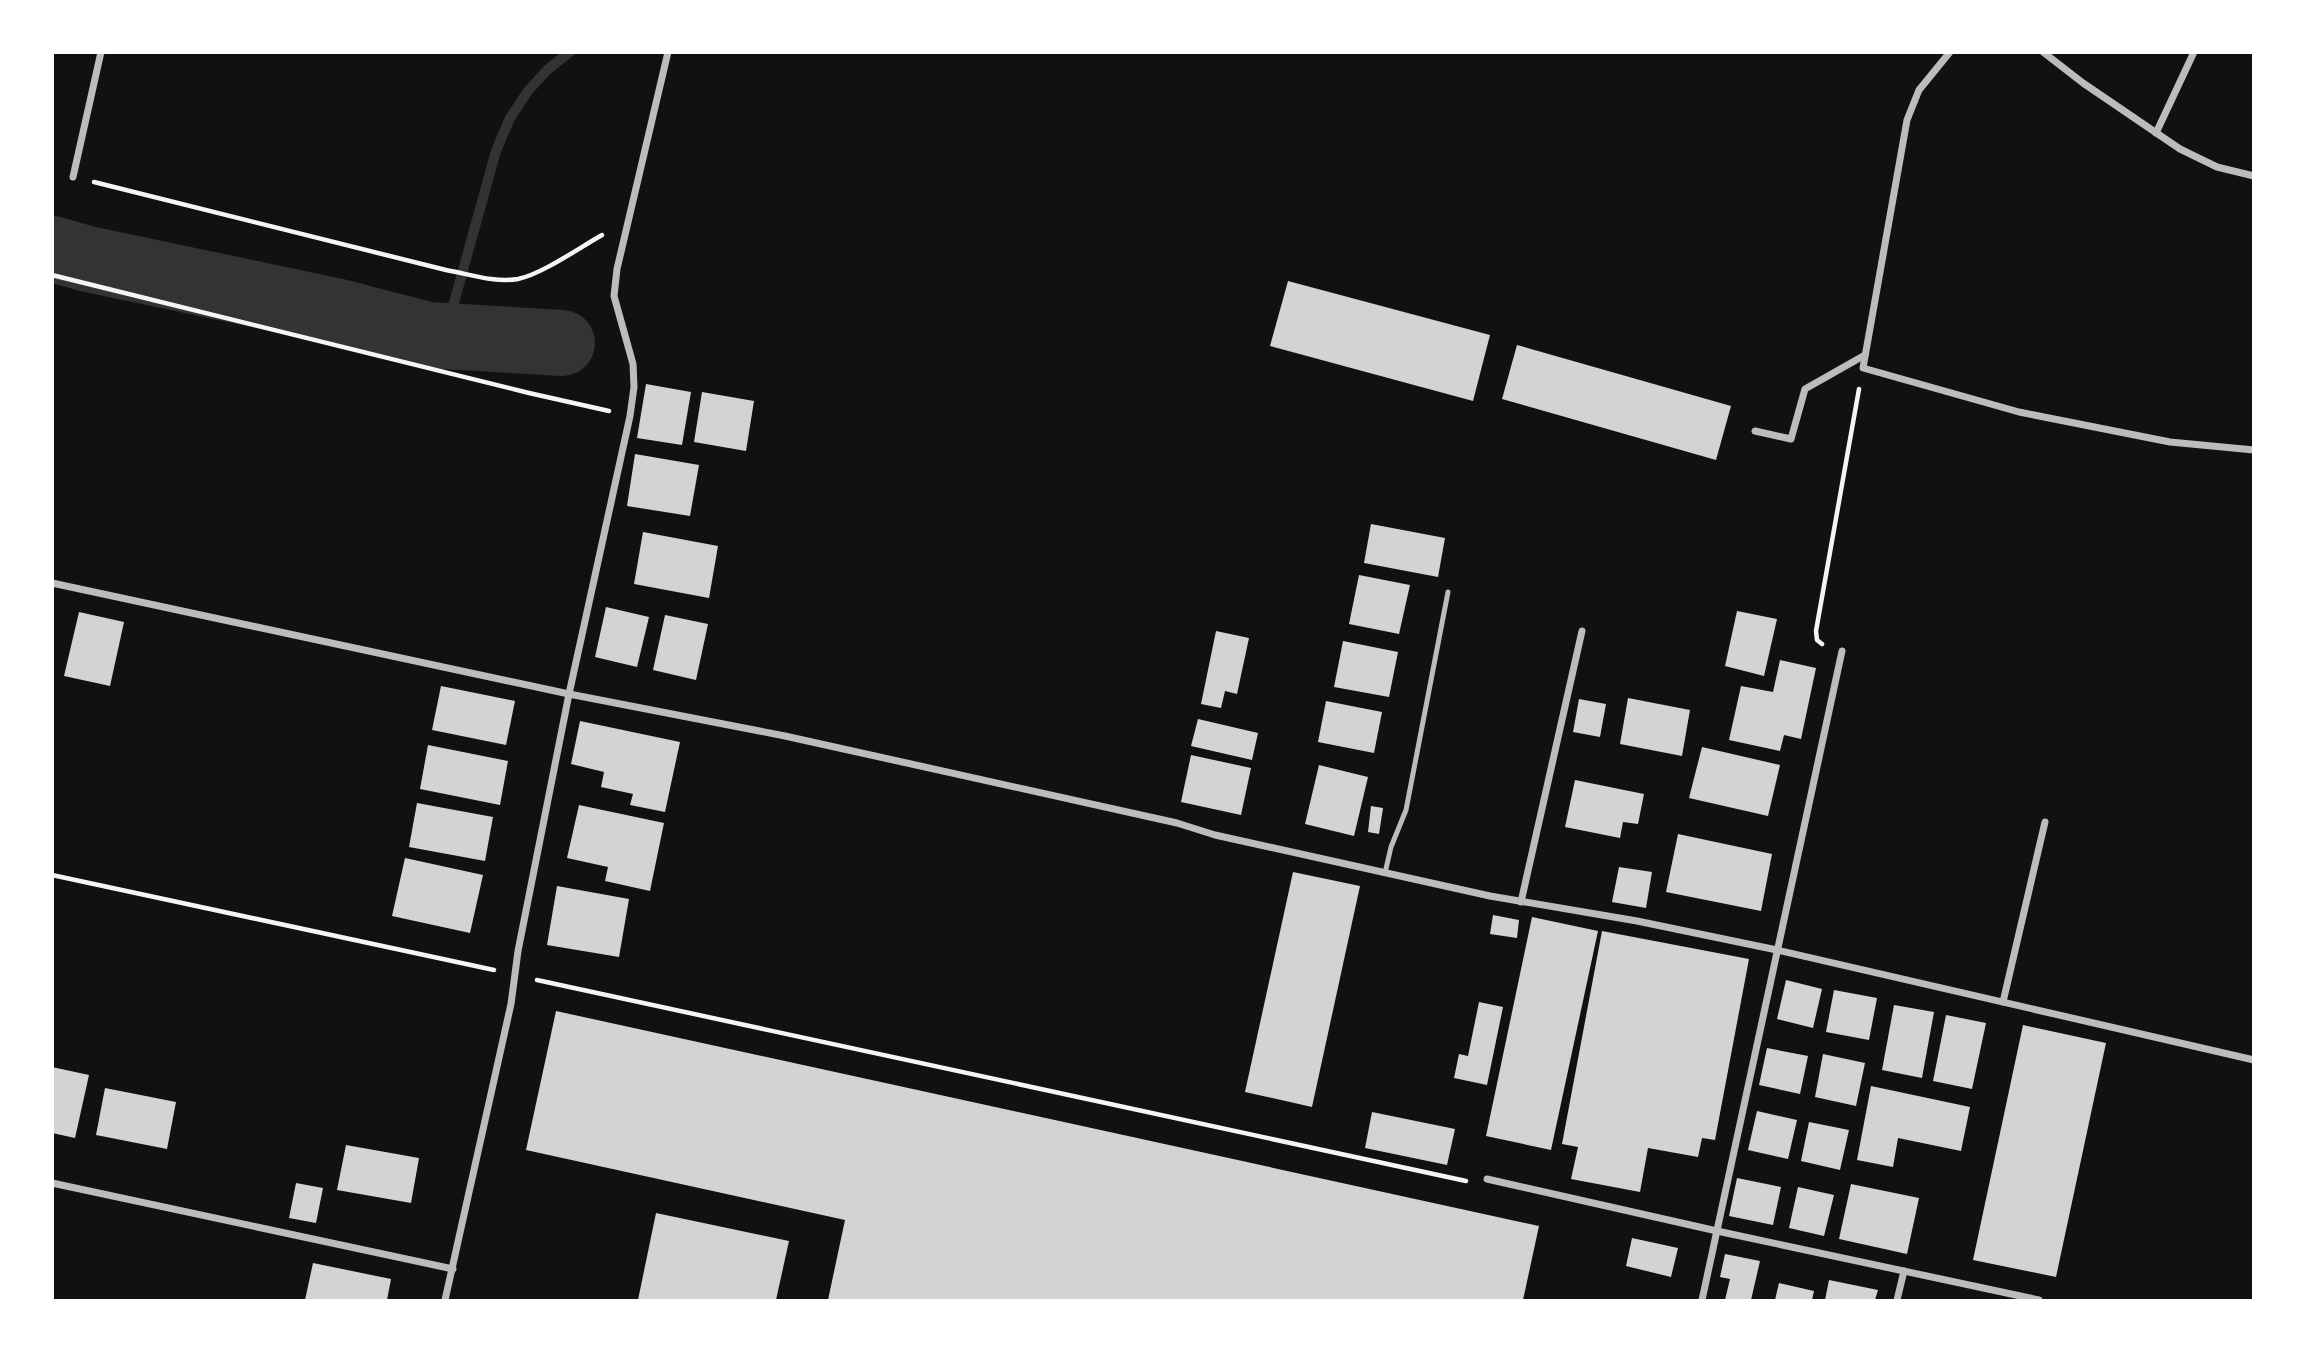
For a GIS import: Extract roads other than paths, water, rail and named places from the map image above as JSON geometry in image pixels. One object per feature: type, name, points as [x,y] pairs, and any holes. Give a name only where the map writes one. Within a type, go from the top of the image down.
[{"type":"street","points":[[73,177],[101,52]]},
{"type":"street","points":[[445,1300],[511,1004],[569,694],[630,416],[634,364],[614,296],[617,269],[668,52]]},
{"type":"street","points":[[1950,52],[1919,90],[1907,120],[1863,368],[2019,412],[2170,442],[2253,450]]},
{"type":"street","points":[[2043,52],[2083,83],[2180,149],[2217,167],[2253,176]]},
{"type":"street","points":[[2156,133],[2194,52]]},
{"type":"street","points":[[1755,431],[1791,439],[1805,390],[1865,355]]},
{"type":"street","points":[[52,583],[569,694],[785,736],[1521,902],[1637,921],[1777,950],[2253,1060]]},
{"type":"street","points":[[1521,902],[1582,631]]},
{"type":"street","points":[[1702,1300],[1842,651]]},
{"type":"street","points":[[2003,1002],[2045,822]]},
{"type":"street","points":[[1487,1179],[2039,1300]]},
{"type":"street","points":[[52,1183],[453,1269]]},
{"type":"street","points":[[1897,1300],[1904,1271]]},
{"type":"lane","points":[[1385,873],[1391,847],[1406,810],[1448,592]]},
{"type":"waterway","points":[[445,335],[496,151],[510,118],[528,91],[547,70],[570,52]]},
{"type":"waterway","points":[[52,249],[335,311],[428,335],[562,343]]}]
